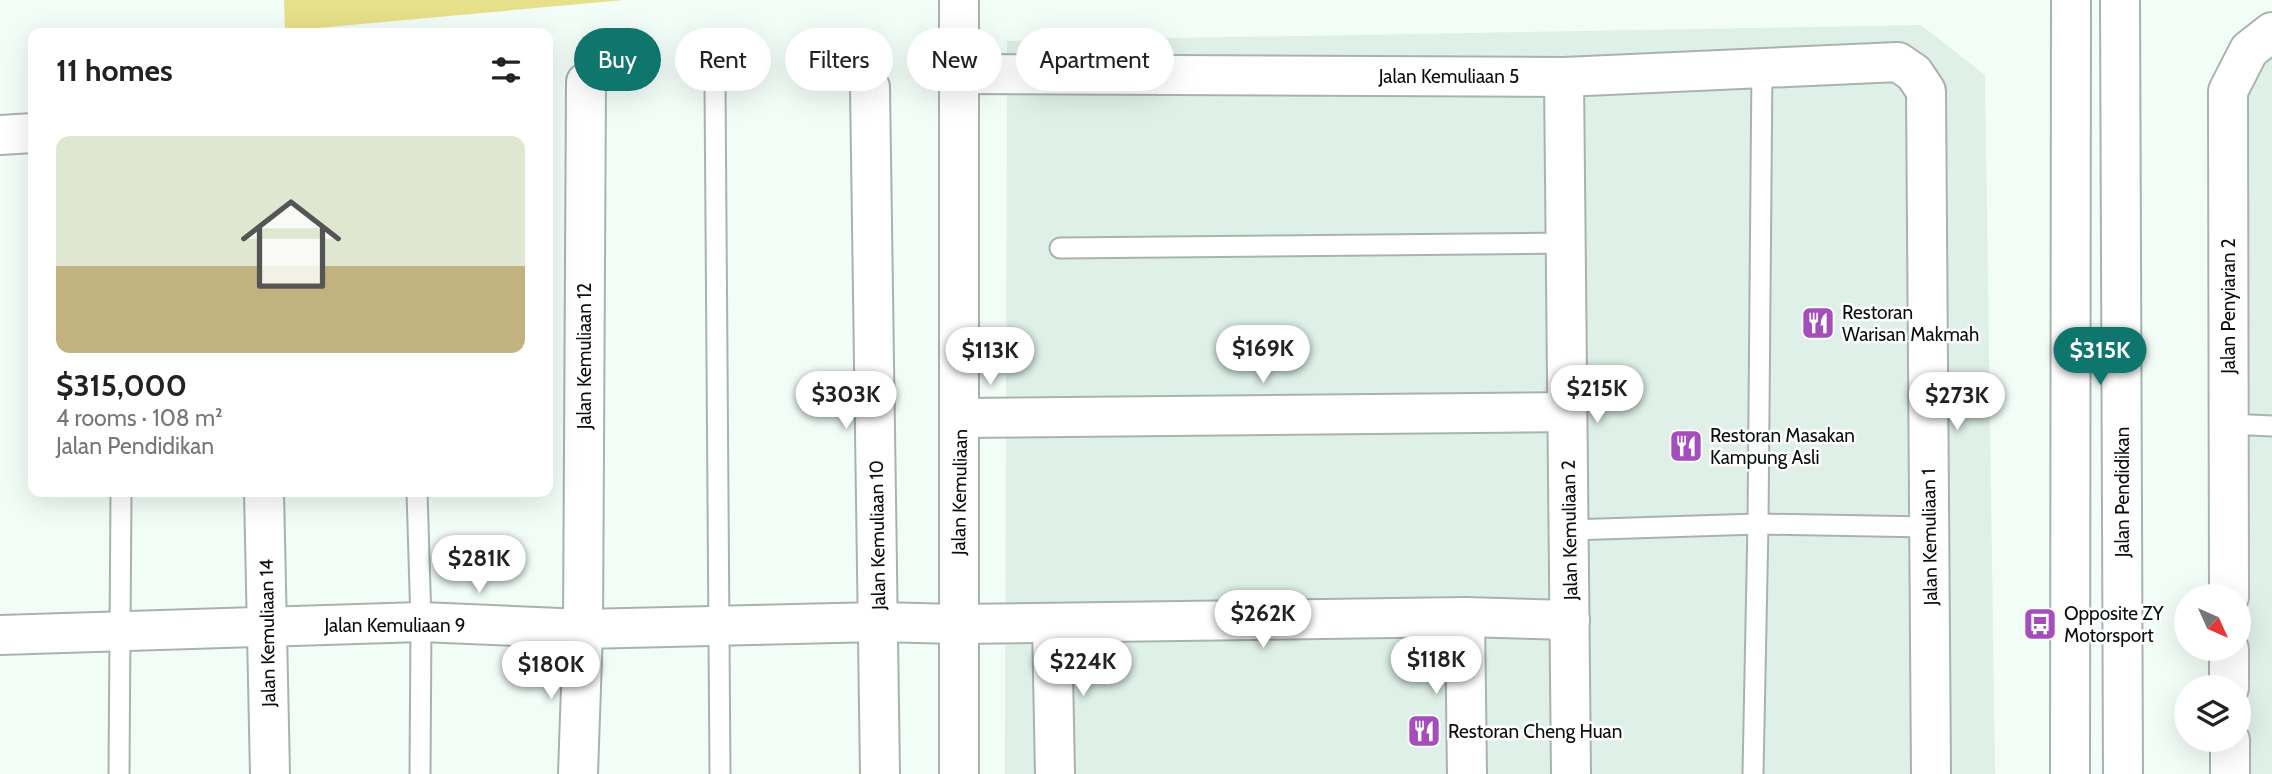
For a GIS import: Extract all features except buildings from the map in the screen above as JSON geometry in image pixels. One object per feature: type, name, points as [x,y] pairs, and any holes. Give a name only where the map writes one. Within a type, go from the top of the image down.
[{"type":"street","name":"Jalan Kemuliaan","points":[[959,0],[959,28]]},
{"type":"street","points":[[2070,774],[2071,0]]},
{"type":"street","name":"Jalan Pendidikan","points":[[2120,0],[2123,774]]},
{"type":"street","name":"Jalan Penyiaran 2","points":[[2229,584],[2228,91],[2249,50],[2272,32]]},
{"type":"street","name":"Jalan Kemuliaan 5","points":[[1002,74],[1564,77],[1762,66],[1898,62],[1914,73],[1926,91]]},
{"type":"street","name":"Jalan Kemuliaan 2","points":[[1564,77],[1571,774]]},
{"type":"street","name":"Jalan Kemuliaan 12","points":[[578,774],[583,629],[586,91]]},
{"type":"street","name":"Jalan Kemuliaan 10","points":[[870,91],[880,774]]},
{"type":"street","name":"Jalan Kemuliaan","points":[[959,91],[959,774]]},
{"type":"street","name":"Jalan Kemuliaan 1","points":[[1926,91],[1931,774]]},
{"type":"street","points":[[0,135],[28,132]]},
{"type":"street","points":[[960,418],[1567,412]]},
{"type":"street","name":"Jalan Kemuliaan 14","points":[[264,497],[270,774]]},
{"type":"street","points":[[1465,617],[1467,774]]},
{"type":"street","name":"Jalan Kemuliaan 9","points":[[0,635],[421,622],[583,629],[879,622],[957,624],[1465,617],[1570,620]]},
{"type":"street","points":[[1052,623],[1055,774]]},
{"type":"street","points":[[2230,752],[2230,774]]},
{"type":"lane","points":[[1754,774],[1762,66]]},
{"type":"lane","points":[[715,91],[720,774]]},
{"type":"lane","points":[[1060,248],[1566,243]]},
{"type":"lane","points":[[2229,424],[2272,426]]},
{"type":"lane","points":[[119,774],[121,497]]},
{"type":"lane","points":[[417,497],[421,622],[420,774]]},
{"type":"lane","points":[[1569,530],[1758,524],[1928,527]]},
{"type":"shaded area","points":[[284,0],[624,0],[318,28],[285,28]]},
{"type":"shaded area","points":[[2272,16],[2272,774],[2217,774],[2231,752],[2251,752],[2251,675],[2238,675],[2238,662],[2251,661],[2251,584],[2239,584],[2241,44]]},
{"type":"shaded area","points":[[1921,25],[1985,75],[1995,774],[1005,774],[1007,41],[1016,41],[1016,91],[1174,91],[1174,38]]},
{"type":"place","name":"Restoran Warisan Makmah","points":[[1818,323]]},
{"type":"place","name":"Restoran Masakan Kampung Asli","points":[[1686,446]]},
{"type":"place","name":"Opposite ZY Motorsport","points":[[2040,624]]},
{"type":"place","name":"Restoran Cheng Huan","points":[[1424,731]]}]
